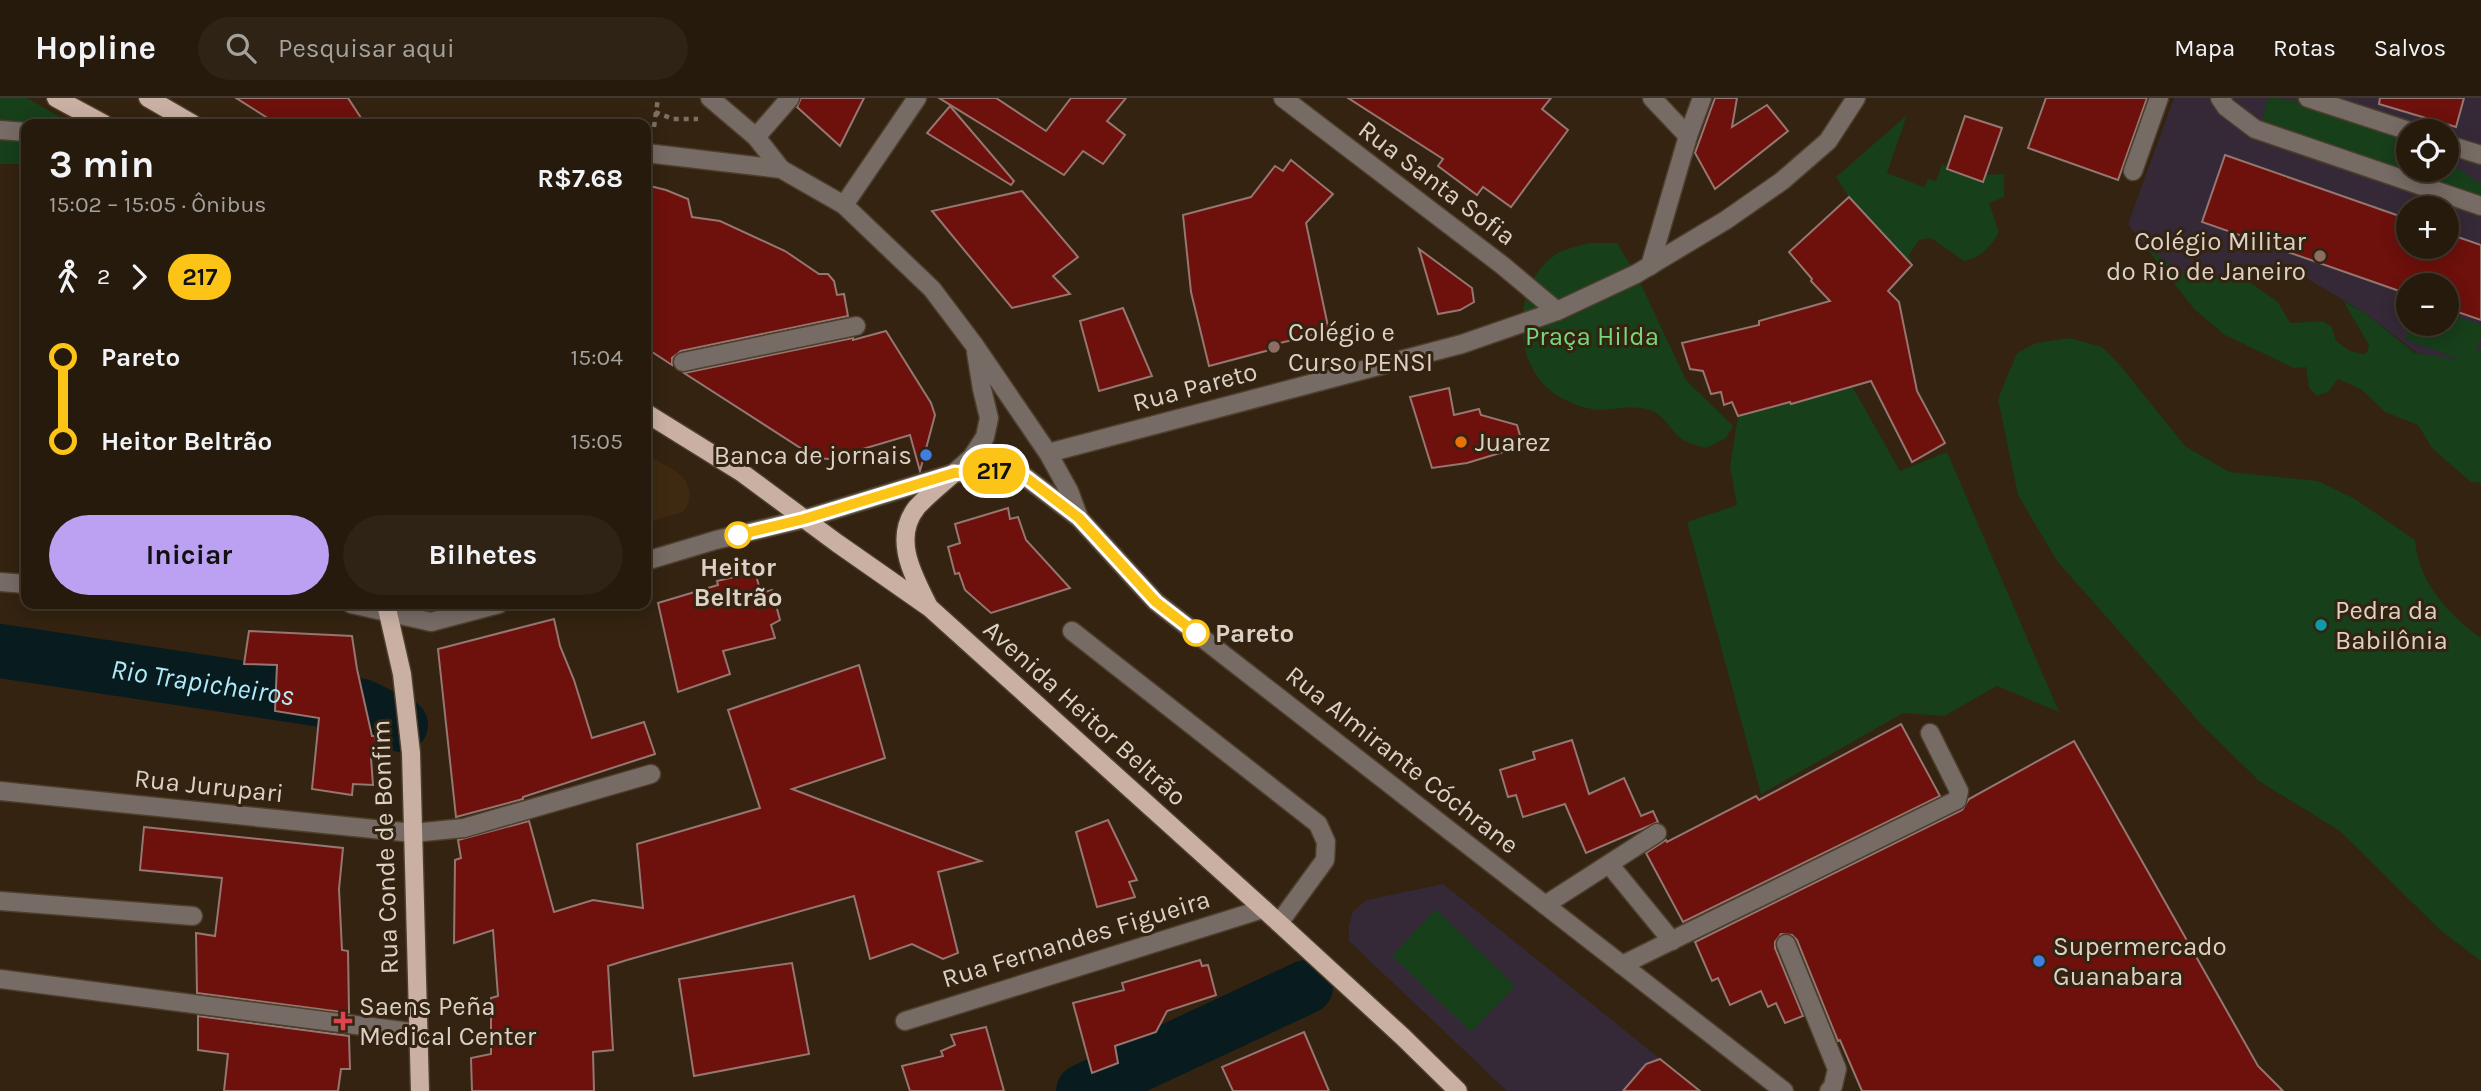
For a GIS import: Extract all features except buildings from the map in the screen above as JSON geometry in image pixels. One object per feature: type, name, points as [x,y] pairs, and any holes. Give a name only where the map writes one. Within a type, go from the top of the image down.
[{"type":"main road","points":[[56,98],[95,119]]},
{"type":"main road","points":[[148,98],[184,119]]},
{"type":"main road","name":"Avenida Heitor Beltrão","points":[[651,416],[741,472],[930,608],[1279,923],[1458,1091]]},
{"type":"main road","points":[[930,608],[910,569],[905,546],[909,520],[918,506],[954,473]]},
{"type":"main road","name":"Rua Conde de Bonfim","points":[[388,609],[402,674],[411,753],[420,1091]]},
{"type":"street","points":[[710,98],[756,138],[781,169]]},
{"type":"street","points":[[756,138],[790,98]]},
{"type":"street","points":[[844,205],[917,98]]},
{"type":"street","name":"Rua Santa Sofia","points":[[1283,98],[1502,265],[1557,311]]},
{"type":"street","points":[[1652,98],[1688,136]]},
{"type":"street","points":[[1650,266],[1688,136],[1702,98]]},
{"type":"street","name":"Rua Pareto","points":[[1048,453],[1462,344],[1557,311],[1650,266],[1726,220],[1782,181],[1828,141],[1856,98]]},
{"type":"street","points":[[2133,171],[2159,98]]},
{"type":"street","points":[[2308,98],[2396,127]]},
{"type":"street","points":[[2227,101],[2255,129],[2481,206]]},
{"type":"street","points":[[0,130],[21,132]]},
{"type":"street","points":[[2459,148],[2481,155]]},
{"type":"street","name":"Rua Almirante Cóchrane","points":[[651,154],[781,169],[844,205],[932,289],[975,346],[1048,453],[1069,491],[1079,518],[1156,602],[1784,1091]]},
{"type":"street","points":[[683,362],[856,326]]},
{"type":"street","points":[[954,473],[972,457],[985,437],[989,418],[975,346]]},
{"type":"street","points":[[651,560],[716,540],[804,519],[954,473],[1019,472],[1079,518]]},
{"type":"street","points":[[0,582],[21,584]]},
{"type":"street","points":[[388,609],[431,622],[480,609]]},
{"type":"street","points":[[1072,631],[1318,824],[1326,842],[1325,860],[1279,923]]},
{"type":"street","points":[[1622,965],[1958,800],[1959,791],[1930,733]]},
{"type":"street","name":"Rua Jurupari","points":[[0,791],[413,833],[464,828],[651,774]]},
{"type":"street","points":[[1545,905],[1657,833]]},
{"type":"street","points":[[1609,864],[1672,941]]},
{"type":"street","points":[[0,901],[193,916]]},
{"type":"street","name":"Rua Fernandes Figueira","points":[[905,1021],[1263,909]]},
{"type":"street","points":[[1786,944],[1838,1069],[1829,1091]]},
{"type":"street","points":[[0,979],[418,1033]]},
{"type":"path","points":[[654,127],[658,98]]},
{"type":"path","points":[[654,112],[673,119],[699,119]]},
{"type":"shaded area","name":"Colégio Militar do Rio de Janeiro","points":[[2174,98],[2481,98],[2481,418],[2458,384],[2365,313],[2296,272],[2275,266],[2256,265],[2219,278],[2200,278],[2180,272],[2144,245],[2128,224]]},
{"type":"shaded area","points":[[651,457],[686,481],[690,493],[683,512],[651,522]]},
{"type":"shaded area","points":[[1443,884],[1700,1091],[1507,1091],[1349,941],[1349,925],[1353,911],[1367,900]]},
{"type":"green space","points":[[0,98],[27,98],[63,119],[21,119],[21,164],[0,164]]},
{"type":"green space","points":[[2267,99],[2301,102],[2396,133],[2396,182],[2459,182],[2459,169],[2481,184],[2481,215],[2459,207],[2459,196],[2431,196],[2290,143],[2259,137]]},
{"type":"green space","points":[[1907,115],[1887,173],[1924,187],[1928,179],[1936,181],[1942,164],[1948,166],[1947,170],[1983,182],[1986,175],[2004,174],[2004,197],[1989,203],[1999,232],[1989,247],[1975,257],[1964,261],[1931,238],[1919,240],[1909,255],[1912,265],[1849,197],[1836,177]]},
{"type":"green space","name":"Praça Hilda","points":[[1589,243],[1617,243],[1636,274],[1686,380],[1733,426],[1726,438],[1706,448],[1695,445],[1680,438],[1661,416],[1650,410],[1596,410],[1582,407],[1557,396],[1538,378],[1523,341],[1525,301],[1532,282],[1543,266],[1558,253]]},
{"type":"green space","points":[[2144,245],[2180,272],[2200,278],[2245,279],[2278,302],[2290,323],[2323,321],[2332,327],[2336,341],[2350,351],[2364,354],[2369,345],[2343,301],[2365,313],[2415,353],[2461,360],[2405,339],[2406,336],[2459,336],[2459,317],[2481,325],[2481,336],[2475,354],[2481,348],[2481,483],[2471,482],[2432,448],[2418,425],[2385,412],[2362,390],[2338,379],[2328,392],[2317,396],[2309,388],[2306,367],[2294,368],[2225,335],[2194,309]]},
{"type":"green space","points":[[2070,338],[2102,347],[2119,364],[2185,446],[2229,472],[2318,481],[2355,499],[2415,540],[2417,555],[2428,583],[2446,608],[2481,638],[2481,961],[2440,930],[2340,831],[2259,781],[2200,723],[2057,561],[2018,495],[1998,399],[2017,353],[2036,343]]},
{"type":"green space","points":[[1852,386],[1900,471],[1947,452],[2059,712],[1997,686],[1944,716],[1903,713],[1761,794],[1687,522],[1737,505],[1730,467],[1738,416]]},
{"type":"green space","points":[[1436,909],[1515,986],[1471,1032],[1392,956]]},
{"type":"waterway","name":"Rio Trapicheiros","points":[[0,651],[362,706],[401,725]]},
{"type":"waterway","name":"Rio Trapicheiros","points":[[1083,1091],[1306,987]]},
{"type":"bus line","name":"217","points":[[738,535],[804,519],[954,473],[1019,472],[1079,518],[1156,602],[1196,633]]},
{"type":"place","name":"Colégio Militar do Rio de Janeiro","points":[[2320,256]]},
{"type":"place","name":"Colégio e Curso PENSI","points":[[1274,347]]},
{"type":"place","name":"Juarez","points":[[1461,442]]},
{"type":"place","name":"Banca de jornais","points":[[926,455]]},
{"type":"place","name":"Heitor Beltrão","points":[[738,535]]},
{"type":"place","name":"Pedra da Babilônia","points":[[2321,625]]},
{"type":"place","name":"Pareto","points":[[1196,633]]},
{"type":"place","name":"Supermercado Guanabara","points":[[2039,961]]},
{"type":"place","name":"Saens Peña Medical Center","points":[[343,1021]]}]
